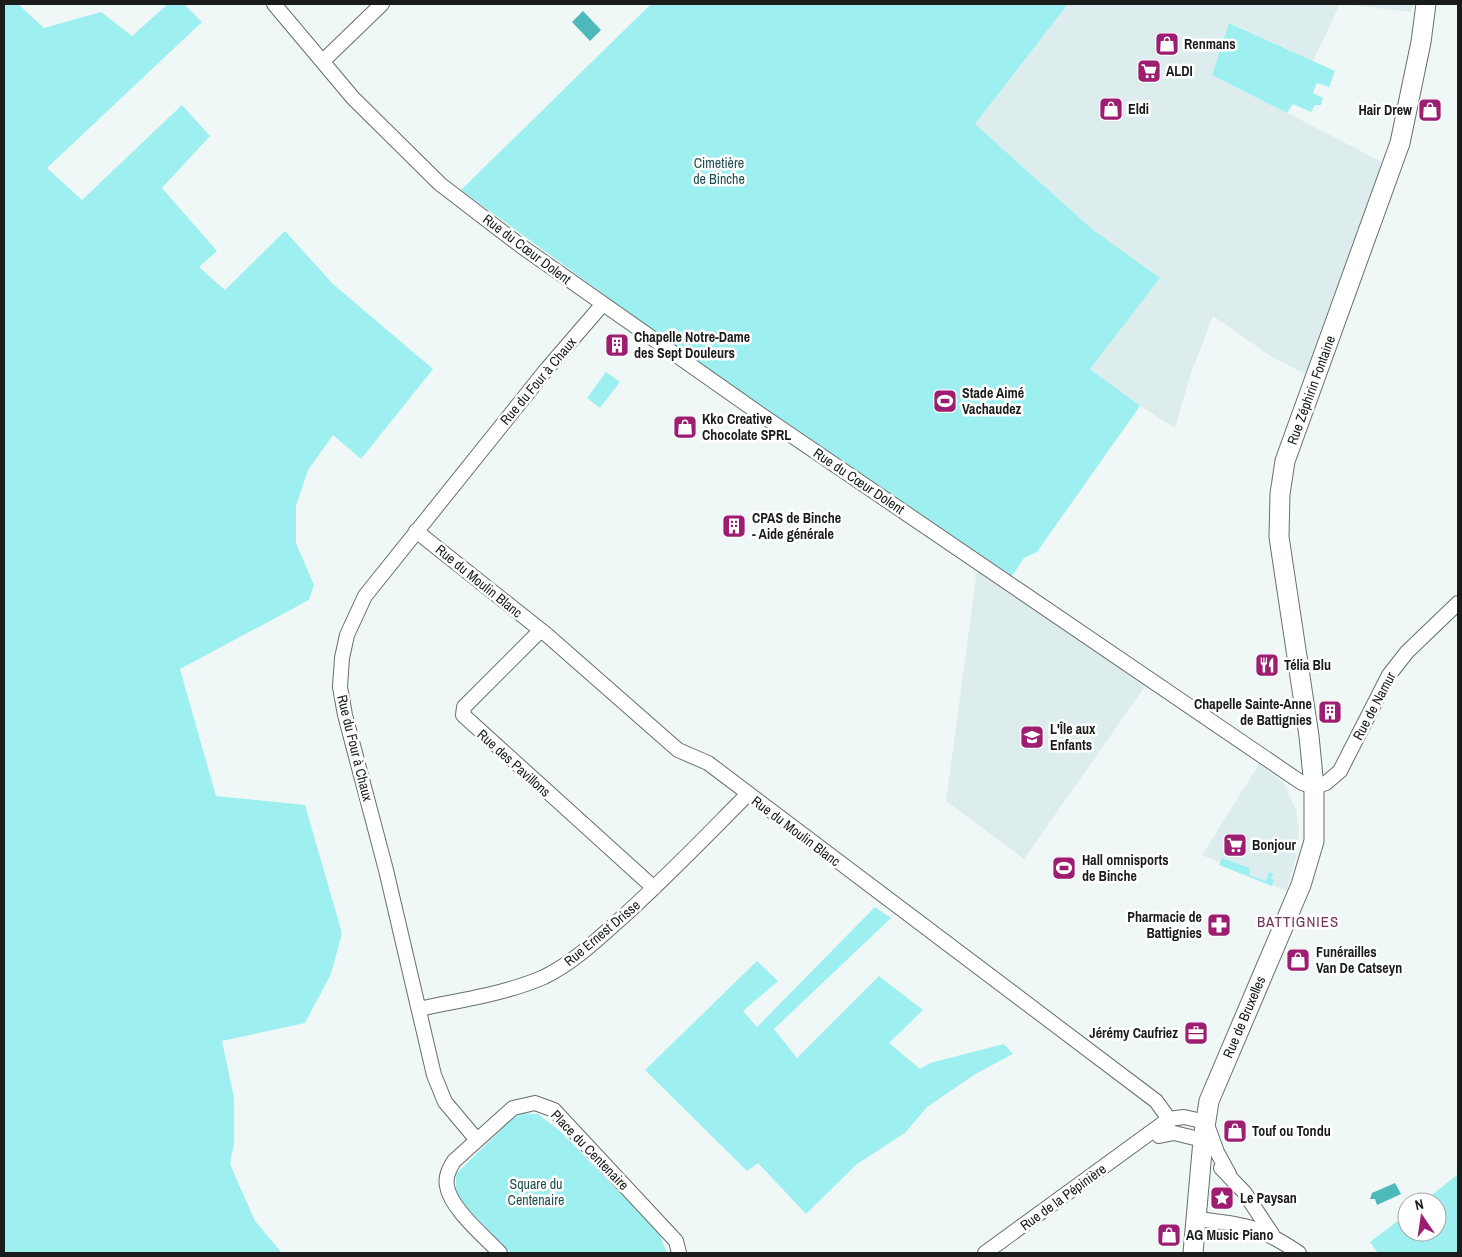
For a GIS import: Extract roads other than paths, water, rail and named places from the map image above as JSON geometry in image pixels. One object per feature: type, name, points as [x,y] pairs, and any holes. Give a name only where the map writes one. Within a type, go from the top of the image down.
[{"type":"main road","name":"Rue Zéphirin Fontaine","points":[[1314,787],[1309,736],[1281,559],[1279,537],[1280,494],[1285,461],[1400,143],[1426,4]]},
{"type":"main road","name":"Rue de Bruxelles","points":[[1193,1253],[1209,1101],[1301,885],[1314,841],[1314,787]]},
{"type":"street","name":"Rue du Cœur Dolent","points":[[274,4],[353,98],[440,184],[602,304],[1295,778],[1314,787]]},
{"type":"street","points":[[323,61],[382,4]]},
{"type":"street","name":"Rue du Four à Chaux","points":[[477,1140],[446,1102],[434,1075],[340,686],[344,644],[357,610],[365,596],[546,370],[602,304]]},
{"type":"street","name":"Rue du Moulin Blanc","points":[[416,531],[541,630],[678,750],[708,763],[1156,1101],[1168,1119]]},
{"type":"street","name":"Rue de Namur","points":[[1314,787],[1326,783],[1340,771],[1389,675],[1406,652],[1458,603]]},
{"type":"street","name":"Rue des Pavillons","points":[[541,630],[464,707],[463,715],[654,888]]},
{"type":"street","name":"Rue Ernest Drisse","points":[[419,1009],[511,988],[546,976],[591,945],[654,888],[748,794]]},
{"type":"street","name":"Place du Centenaire","points":[[500,1253],[456,1206],[446,1186],[447,1172],[454,1161],[513,1108],[536,1103],[554,1110],[676,1241],[679,1253]]},
{"type":"street","points":[[1167,1134],[1168,1119],[1184,1116],[1217,1152],[1229,1174],[1259,1213],[1272,1234]]},
{"type":"street","name":"Rue de la Pépinière","points":[[985,1253],[1168,1119]]},
{"type":"street","name":"Rue de la Pépinière","points":[[1141,1140],[1167,1134],[1182,1134],[1204,1140]]},
{"type":"street","points":[[1204,1140],[1213,1162],[1229,1174]]},
{"type":"street","points":[[1197,1218],[1248,1225],[1272,1234],[1299,1253]]},
{"type":"place","name":"Renmans","points":[[1167,44]]},
{"type":"place","name":"ALDI","points":[[1149,71]]},
{"type":"place","name":"Eldi","points":[[1111,109]]},
{"type":"place","name":"Hair Drew","points":[[1430,110]]},
{"type":"place","name":"Chapelle Notre-Dame des Sept Douleurs","points":[[617,345]]},
{"type":"place","name":"Stade Aimé Vachaudez","points":[[945,401]]},
{"type":"place","name":"Kko Creative Chocolate SPRL","points":[[685,427]]},
{"type":"place","name":"CPAS de Binche - Aide générale","points":[[734,526]]},
{"type":"place","name":"Télia Blu","points":[[1267,665]]},
{"type":"place","name":"Chapelle Sainte-Anne de Battignies","points":[[1330,712]]},
{"type":"place","name":"L'Île aux Enfants","points":[[1032,737]]},
{"type":"place","name":"Bonjour","points":[[1235,845]]},
{"type":"place","name":"Hall omnisports de Binche","points":[[1064,868]]},
{"type":"place","name":"Pharmacie de Battignies","points":[[1219,925]]},
{"type":"place","name":"Funérailles Van De Catseyn","points":[[1298,960]]},
{"type":"place","name":"Jérémy Caufriez","points":[[1196,1033]]},
{"type":"place","name":"Touf ou Tondu","points":[[1235,1131]]},
{"type":"place","name":"Le Paysan","points":[[1222,1198]]},
{"type":"place","name":"AG Music Piano","points":[[1169,1235]]},
{"type":"district","name":"BATTIGNIES","points":[[1298,921]]},
{"type":"park label","name":"Cimetière de Binche","points":[[719,172]]},
{"type":"park label","name":"Square du Centenaire","points":[[536,1192]]}]
